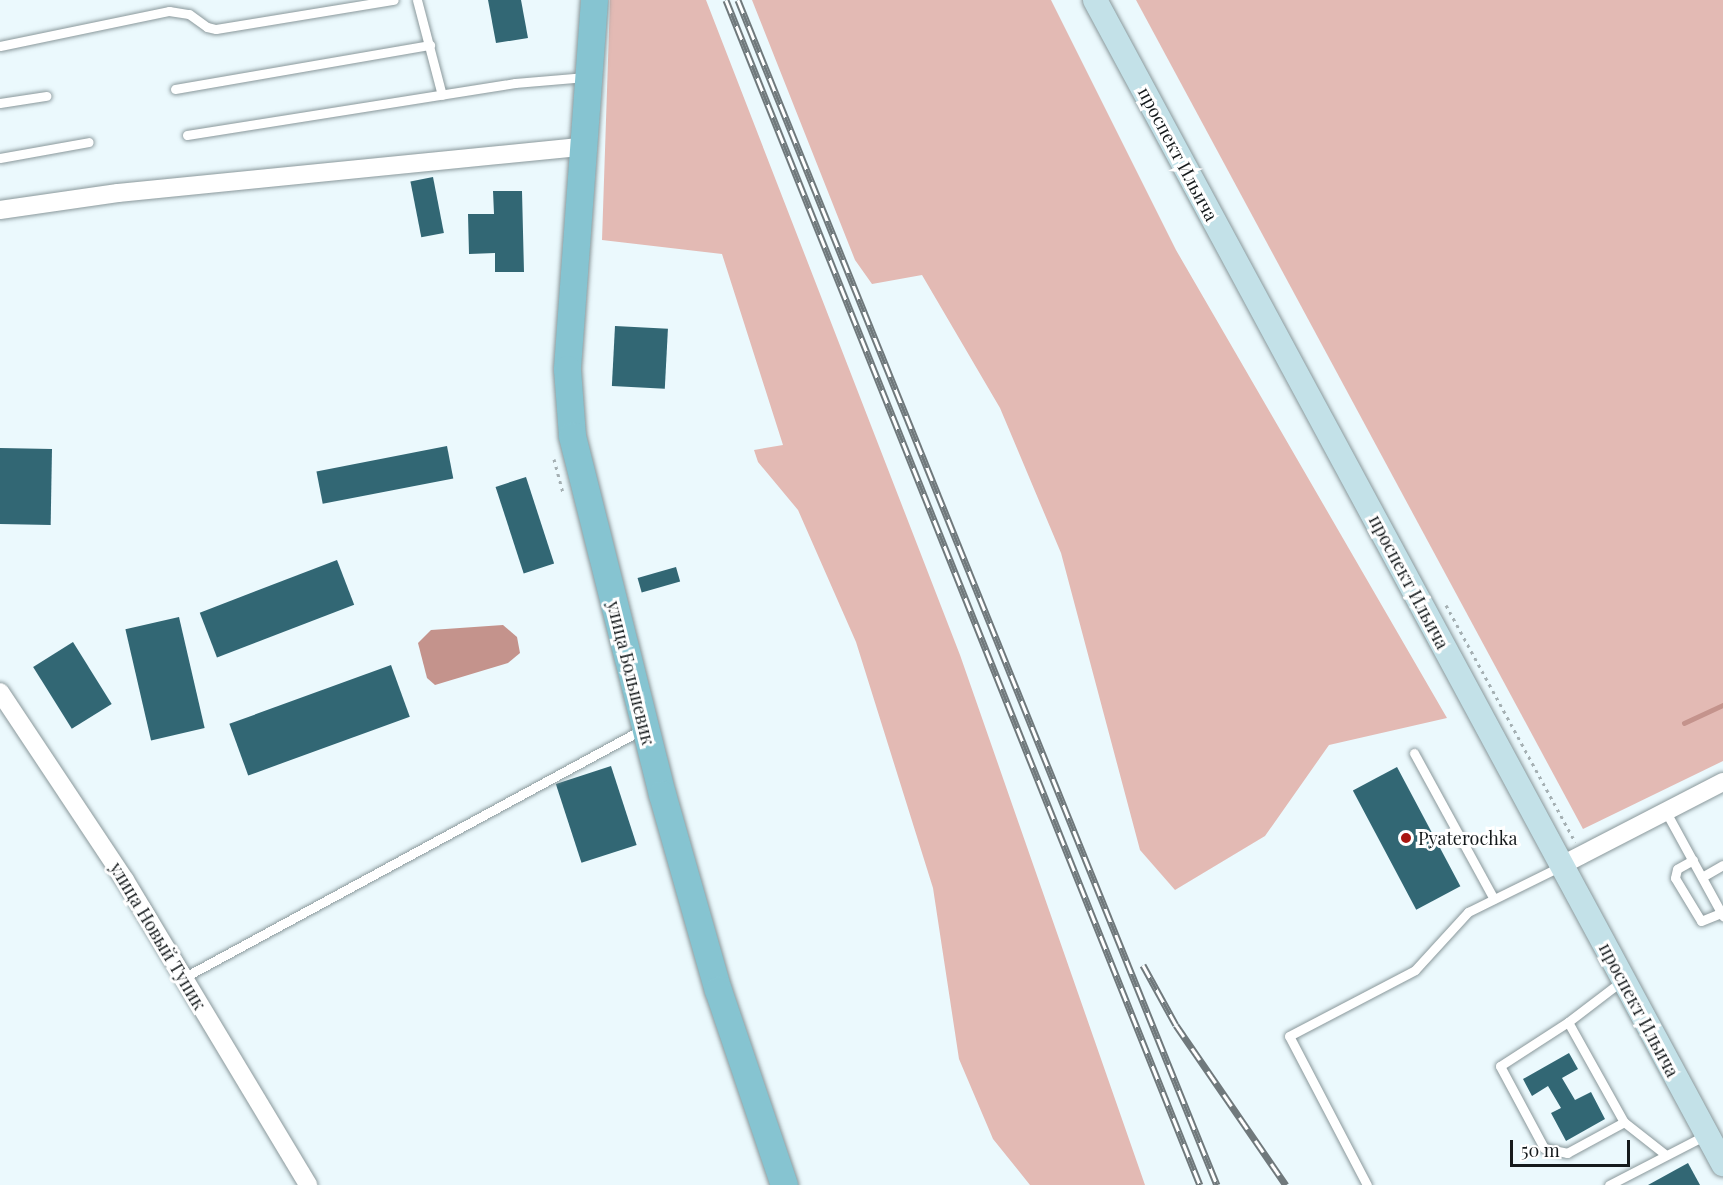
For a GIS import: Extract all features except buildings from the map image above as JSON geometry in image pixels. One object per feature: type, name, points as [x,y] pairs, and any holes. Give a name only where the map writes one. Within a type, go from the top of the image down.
[{"type":"main road","name":"улица Большевик","points":[[594,0],[567,369],[570,422],[645,728],[718,990],[784,1185]]},
{"type":"street","name":"проспект Ильича","points":[[1095,0],[1723,1164]]},
{"type":"street","points":[[0,210],[118,193],[582,147]]},
{"type":"street","name":"улица Новый Тупик","points":[[0,692],[125,880],[308,1185]]},
{"type":"street","points":[[1562,865],[1723,783]]},
{"type":"lane","points":[[0,46],[169,11],[189,14],[207,27],[216,28],[394,0]]},
{"type":"lane","points":[[417,0],[442,95]]},
{"type":"lane","points":[[175,89],[430,45]]},
{"type":"lane","points":[[187,135],[442,95],[588,77]]},
{"type":"lane","points":[[0,103],[46,96]]},
{"type":"lane","points":[[0,158],[89,142]]},
{"type":"lane","points":[[183,978],[645,728]]},
{"type":"lane","points":[[1414,753],[1494,899]]},
{"type":"lane","points":[[1666,812],[1721,908],[1701,921],[1675,878],[1677,868],[1693,860]]},
{"type":"lane","points":[[1367,1185],[1289,1036],[1415,970],[1468,912],[1562,865]]},
{"type":"lane","points":[[1702,877],[1723,865]]},
{"type":"lane","points":[[1623,980],[1568,1022],[1500,1066],[1544,1148],[1568,1153],[1624,1122]]},
{"type":"lane","points":[[1568,1022],[1624,1122],[1666,1155]]},
{"type":"lane","points":[[1609,1185],[1706,1134]]},
{"type":"shaded area","points":[[610,0],[706,0],[960,655],[1145,1185],[1030,1185],[993,1139],[959,1059],[933,888],[856,642],[798,510],[758,462],[754,450],[783,445],[722,254],[602,240]]},
{"type":"shaded area","points":[[752,0],[1051,0],[1176,250],[1447,718],[1329,745],[1265,836],[1175,890],[1140,850],[1061,553],[1000,408],[922,275],[872,284],[855,260]]},
{"type":"shaded area","points":[[1136,0],[1723,0],[1723,761],[1583,829]]},
{"type":"shaded area","points":[[503,625],[517,637],[520,653],[508,663],[435,685],[427,678],[418,643],[431,630]]},
{"type":"waterway","points":[[1684,723],[1723,705]]},
{"type":"railway","points":[[726,0],[1200,1185]]},
{"type":"railway","points":[[738,0],[1217,1185]]},
{"type":"railway","points":[[1143,965],[1176,1025],[1286,1185]]},
{"type":"place","name":"Pyaterochka","points":[[1406,838]]}]
